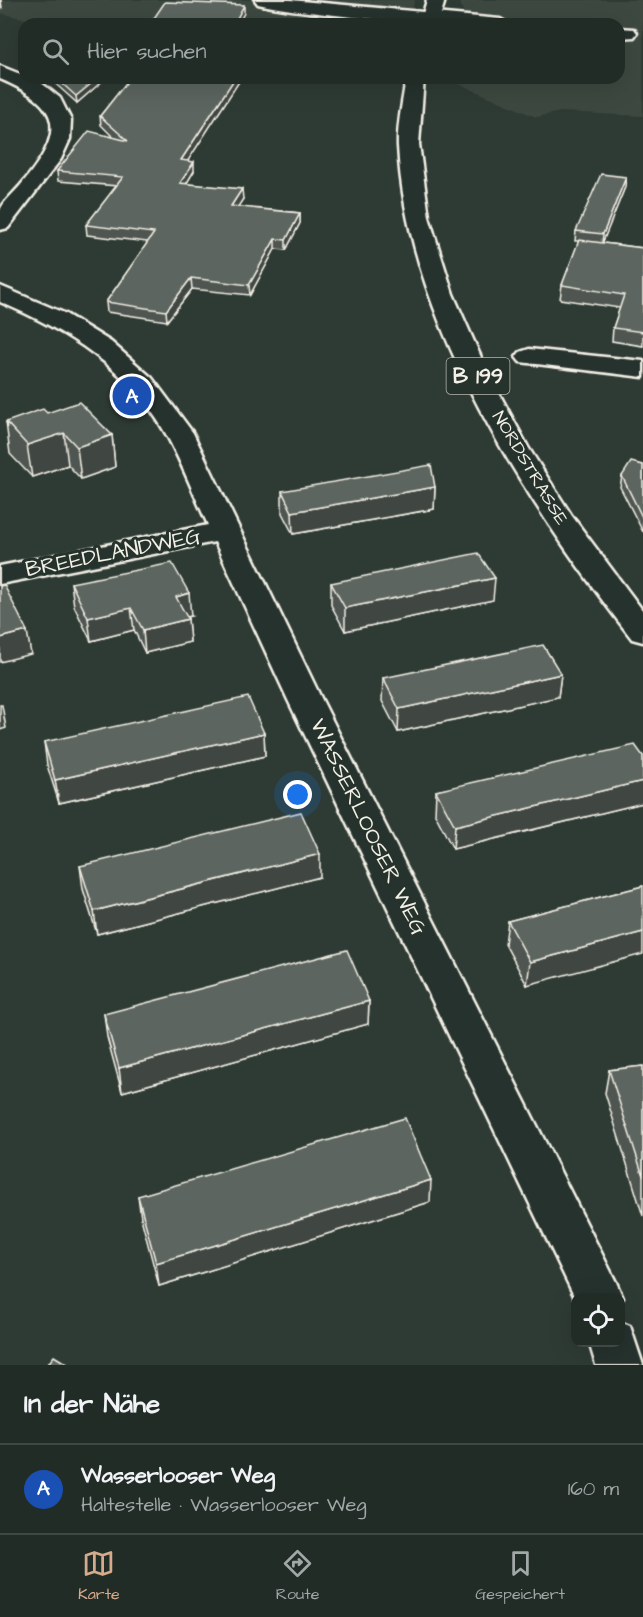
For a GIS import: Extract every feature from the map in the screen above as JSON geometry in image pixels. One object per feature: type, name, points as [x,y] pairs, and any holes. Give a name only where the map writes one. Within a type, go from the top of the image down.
[{"type":"street","points":[[264,0],[404,18]]},
{"type":"street","points":[[310,0],[327,9]]},
{"type":"street","points":[[431,18],[436,0]]},
{"type":"street","points":[[0,72],[18,78]]},
{"type":"street","points":[[0,223],[52,157],[61,141],[63,120],[58,106],[49,95],[30,84]]},
{"type":"street","name":"NORDSTRASSE","points":[[414,84],[410,125],[411,164],[417,207],[434,274],[465,349],[504,428],[551,507],[614,598],[643,632]]},
{"type":"street","name":"WASSERLOOSER WEG","points":[[0,293],[52,315],[96,341],[127,365],[158,400],[179,433],[310,711],[597,1293]]},
{"type":"street","points":[[529,357],[643,369]]},
{"type":"street","name":"BREEDLANDWEG","points":[[0,575],[72,559],[226,531]]},
{"type":"street","points":[[615,1347],[620,1365]]},
{"type":"shaded area","points":[[0,0],[415,0],[409,18],[22,18],[0,13]]},
{"type":"shaded area","points":[[459,0],[643,0],[643,116],[561,112],[536,117],[459,84],[625,84],[625,18],[461,18],[463,11]]},
{"type":"building","points":[[165,2],[244,5],[237,18],[154,18]]},
{"type":"building","points":[[63,84],[91,84],[76,96]]},
{"type":"building","points":[[125,84],[231,84],[181,160],[194,162],[180,183],[242,189],[231,206],[300,213],[286,240],[275,239],[249,285],[191,278],[166,311],[106,302],[154,233],[86,225],[123,177],[57,171],[89,131],[128,141],[100,116]]},
{"type":"building","points":[[601,174],[626,177],[603,234],[576,231]]},
{"type":"building","points":[[579,240],[643,248],[643,332],[613,328],[624,295],[562,285]]},
{"type":"building","points":[[79,402],[112,435],[77,447],[64,433],[27,445],[6,422],[43,409],[47,413]]},
{"type":"building","points":[[631,462],[643,465],[643,519],[622,476]]},
{"type":"building","points":[[431,465],[435,487],[292,512],[282,491]]},
{"type":"building","points":[[478,553],[495,578],[345,608],[331,583]]},
{"type":"building","points":[[172,563],[189,593],[176,597],[188,619],[143,630],[131,608],[88,618],[71,583]]},
{"type":"building","points":[[4,585],[27,631],[0,638],[0,586]]},
{"type":"building","points":[[543,645],[561,674],[399,709],[383,678]]},
{"type":"building","points":[[248,697],[264,733],[55,780],[44,742]]},
{"type":"building","points":[[635,745],[643,756],[643,781],[455,826],[436,791]]},
{"type":"building","points":[[301,812],[320,854],[94,911],[80,866]]},
{"type":"building","points":[[643,886],[643,932],[530,962],[508,921]]},
{"type":"building","points":[[347,950],[369,1001],[119,1068],[104,1014]]},
{"type":"building","points":[[643,1066],[643,1176],[609,1070]]},
{"type":"building","points":[[405,1118],[431,1180],[156,1263],[138,1196]]},
{"type":"building","points":[[54,1356],[69,1365],[47,1365]]},
{"type":"place","name":"Wasserlooser Weg","points":[[132,396]]}]
